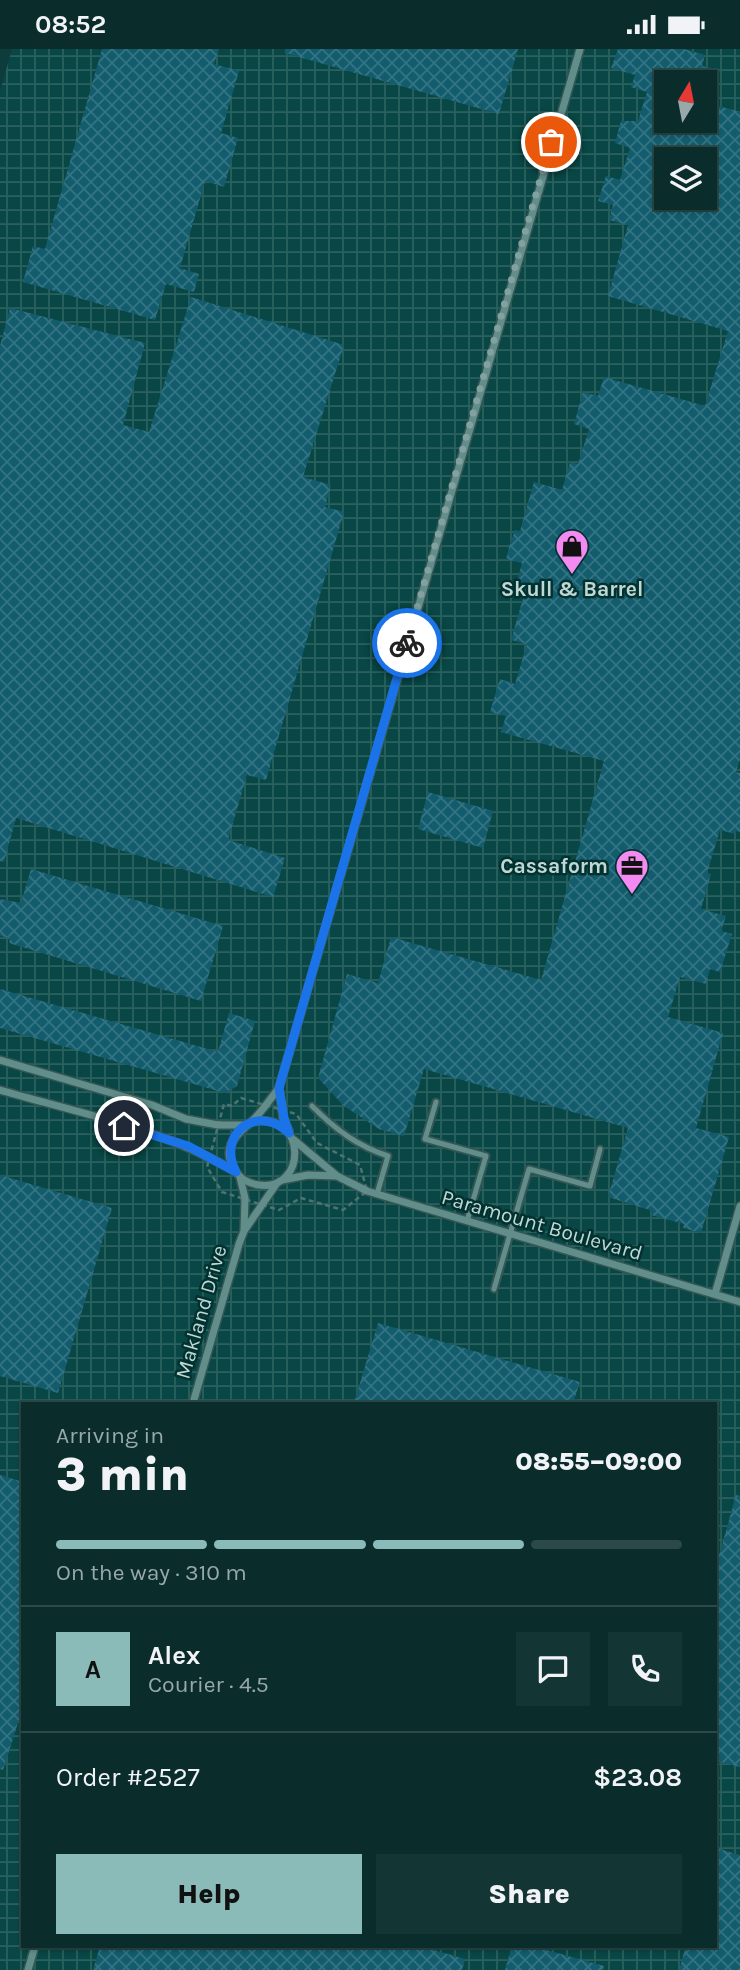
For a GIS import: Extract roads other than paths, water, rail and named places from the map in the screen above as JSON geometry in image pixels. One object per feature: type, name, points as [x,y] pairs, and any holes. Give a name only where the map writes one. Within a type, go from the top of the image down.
[{"type":"street","points":[[238,1174],[231,1163],[230,1152],[237,1132],[248,1124],[279,1088],[580,49]]},
{"type":"street","points":[[0,1060],[152,1105],[193,1121],[218,1125],[272,1121],[282,1126],[291,1137]]},
{"type":"street","points":[[0,1090],[173,1141],[210,1156],[258,1185],[280,1181],[290,1172],[295,1162],[279,1088]]},
{"type":"street","name":"Paramount Boulevard","points":[[291,1137],[337,1176],[368,1191],[740,1302]]},
{"type":"street","name":"Makland Drive","points":[[238,1174],[245,1198],[244,1231]]},
{"type":"street","name":"Paramount Boulevard","points":[[280,1181],[308,1175],[337,1176]]},
{"type":"street","name":"Makland Drive","points":[[193,1402],[244,1231],[280,1181]]},
{"type":"street","points":[[715,1294],[740,1206]]},
{"type":"street","points":[[28,1970],[34,1948]]},
{"type":"lane","points":[[436,1102],[425,1139],[486,1156],[467,1221]]},
{"type":"lane","points":[[312,1106],[329,1123],[365,1149],[388,1156],[377,1194]]},
{"type":"lane","points":[[494,1289],[529,1168],[590,1186],[600,1149]]},
{"type":"place","name":"Skull & Barrel","points":[[572,576]]},
{"type":"place","name":"Cassaform","points":[[632,896]]}]
